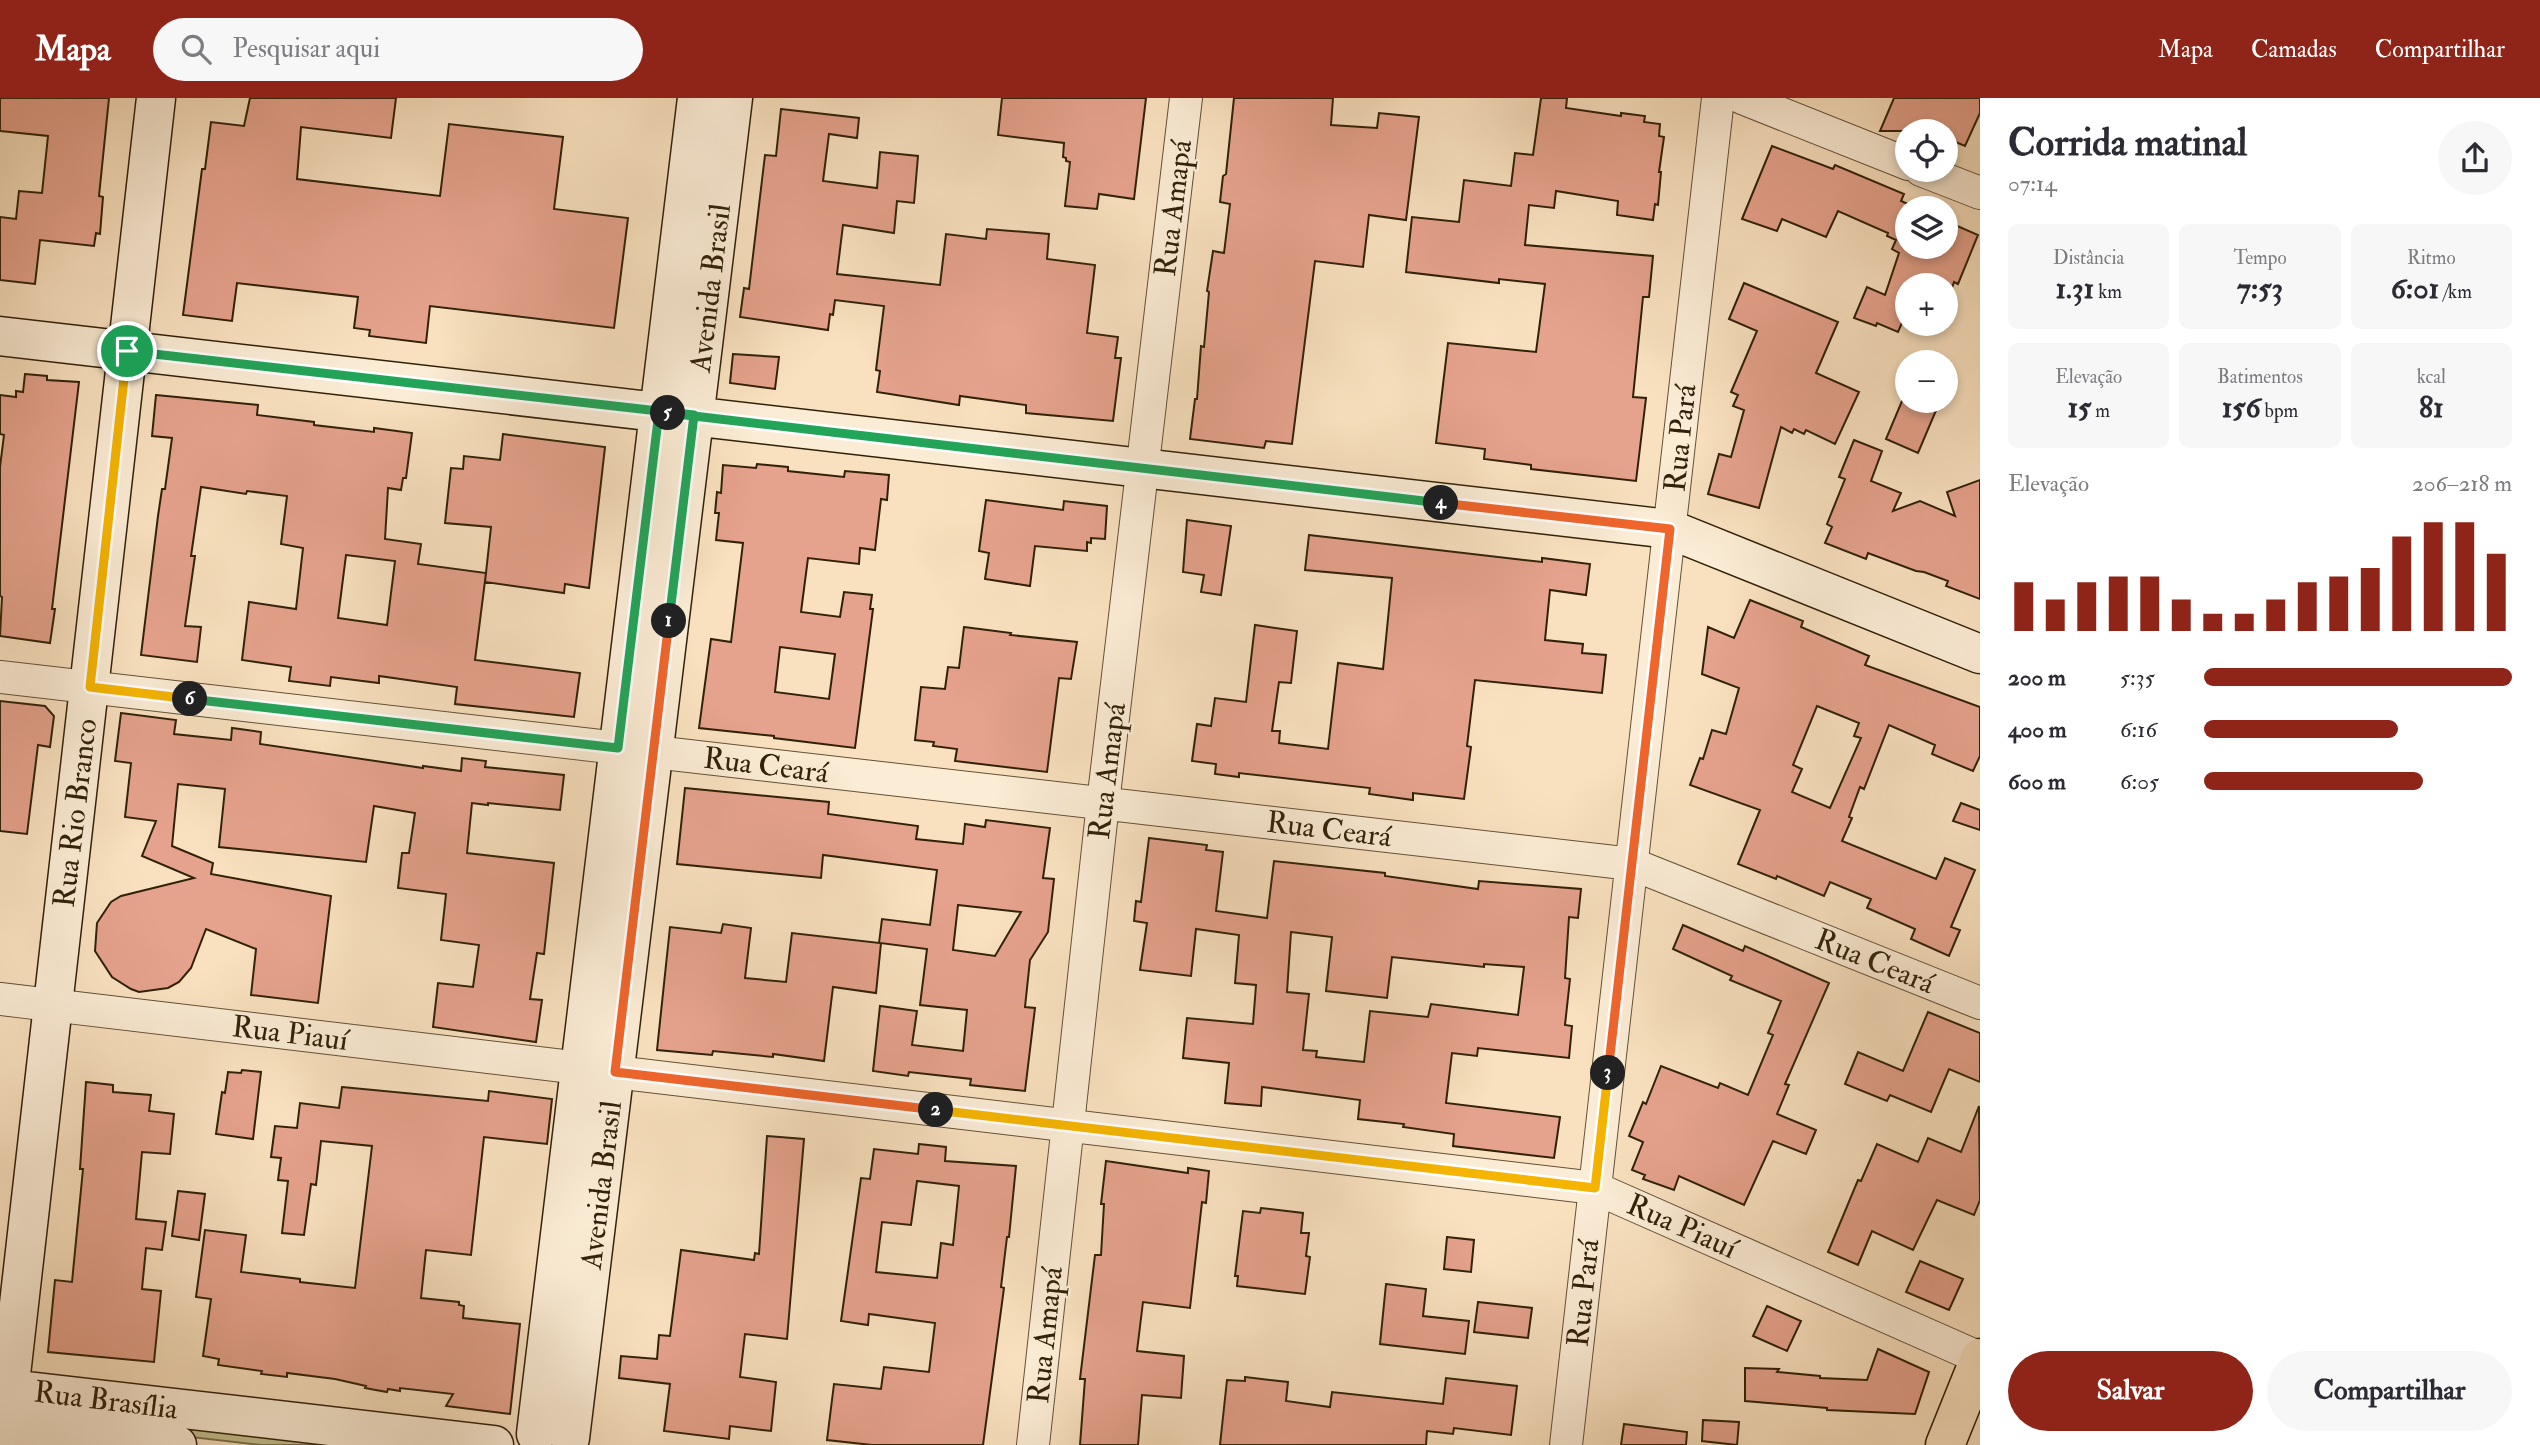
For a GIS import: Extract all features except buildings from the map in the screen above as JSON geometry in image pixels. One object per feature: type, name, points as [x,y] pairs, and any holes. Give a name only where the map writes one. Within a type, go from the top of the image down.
[{"type":"main road","name":"Rua Rio Branco","points":[[6,1420],[156,98]]},
{"type":"main road","name":"Avenida Brasil","points":[[677,414],[697,98]]},
{"type":"main road","name":"Avenida Brasil","points":[[551,1440],[677,414],[733,98]]},
{"type":"main road","points":[[0,336],[1670,529],[1980,654]]},
{"type":"main road","points":[[1945,1445],[1980,1358]]},
{"type":"main road","name":"Rua Brasília","points":[[6,1420],[177,1445]]},
{"type":"main road","name":"Rua Brasília","points":[[6,1420],[494,1445]]},
{"type":"street","name":"Rua Amapá","points":[[1033,1445],[1103,803],[1186,98]]},
{"type":"street","name":"Rua Pará","points":[[1566,1445],[1718,98]]},
{"type":"street","points":[[1742,98],[1895,159]]},
{"type":"street","points":[[1952,182],[1980,193]]},
{"type":"street","name":"Rua Ceará","points":[[0,677],[1632,864],[1980,1003]]},
{"type":"street","name":"Rua Piauí","points":[[0,999],[1595,1188],[1980,1358]]},
{"type":"shaded area","points":[[74,1412],[381,1445],[261,1445],[87,1425]]},
{"type":"route","points":[[127,351],[90,687],[618,748],[659,412],[694,415],[1670,529],[1595,1188],[615,1072],[694,415],[127,351]]}]
